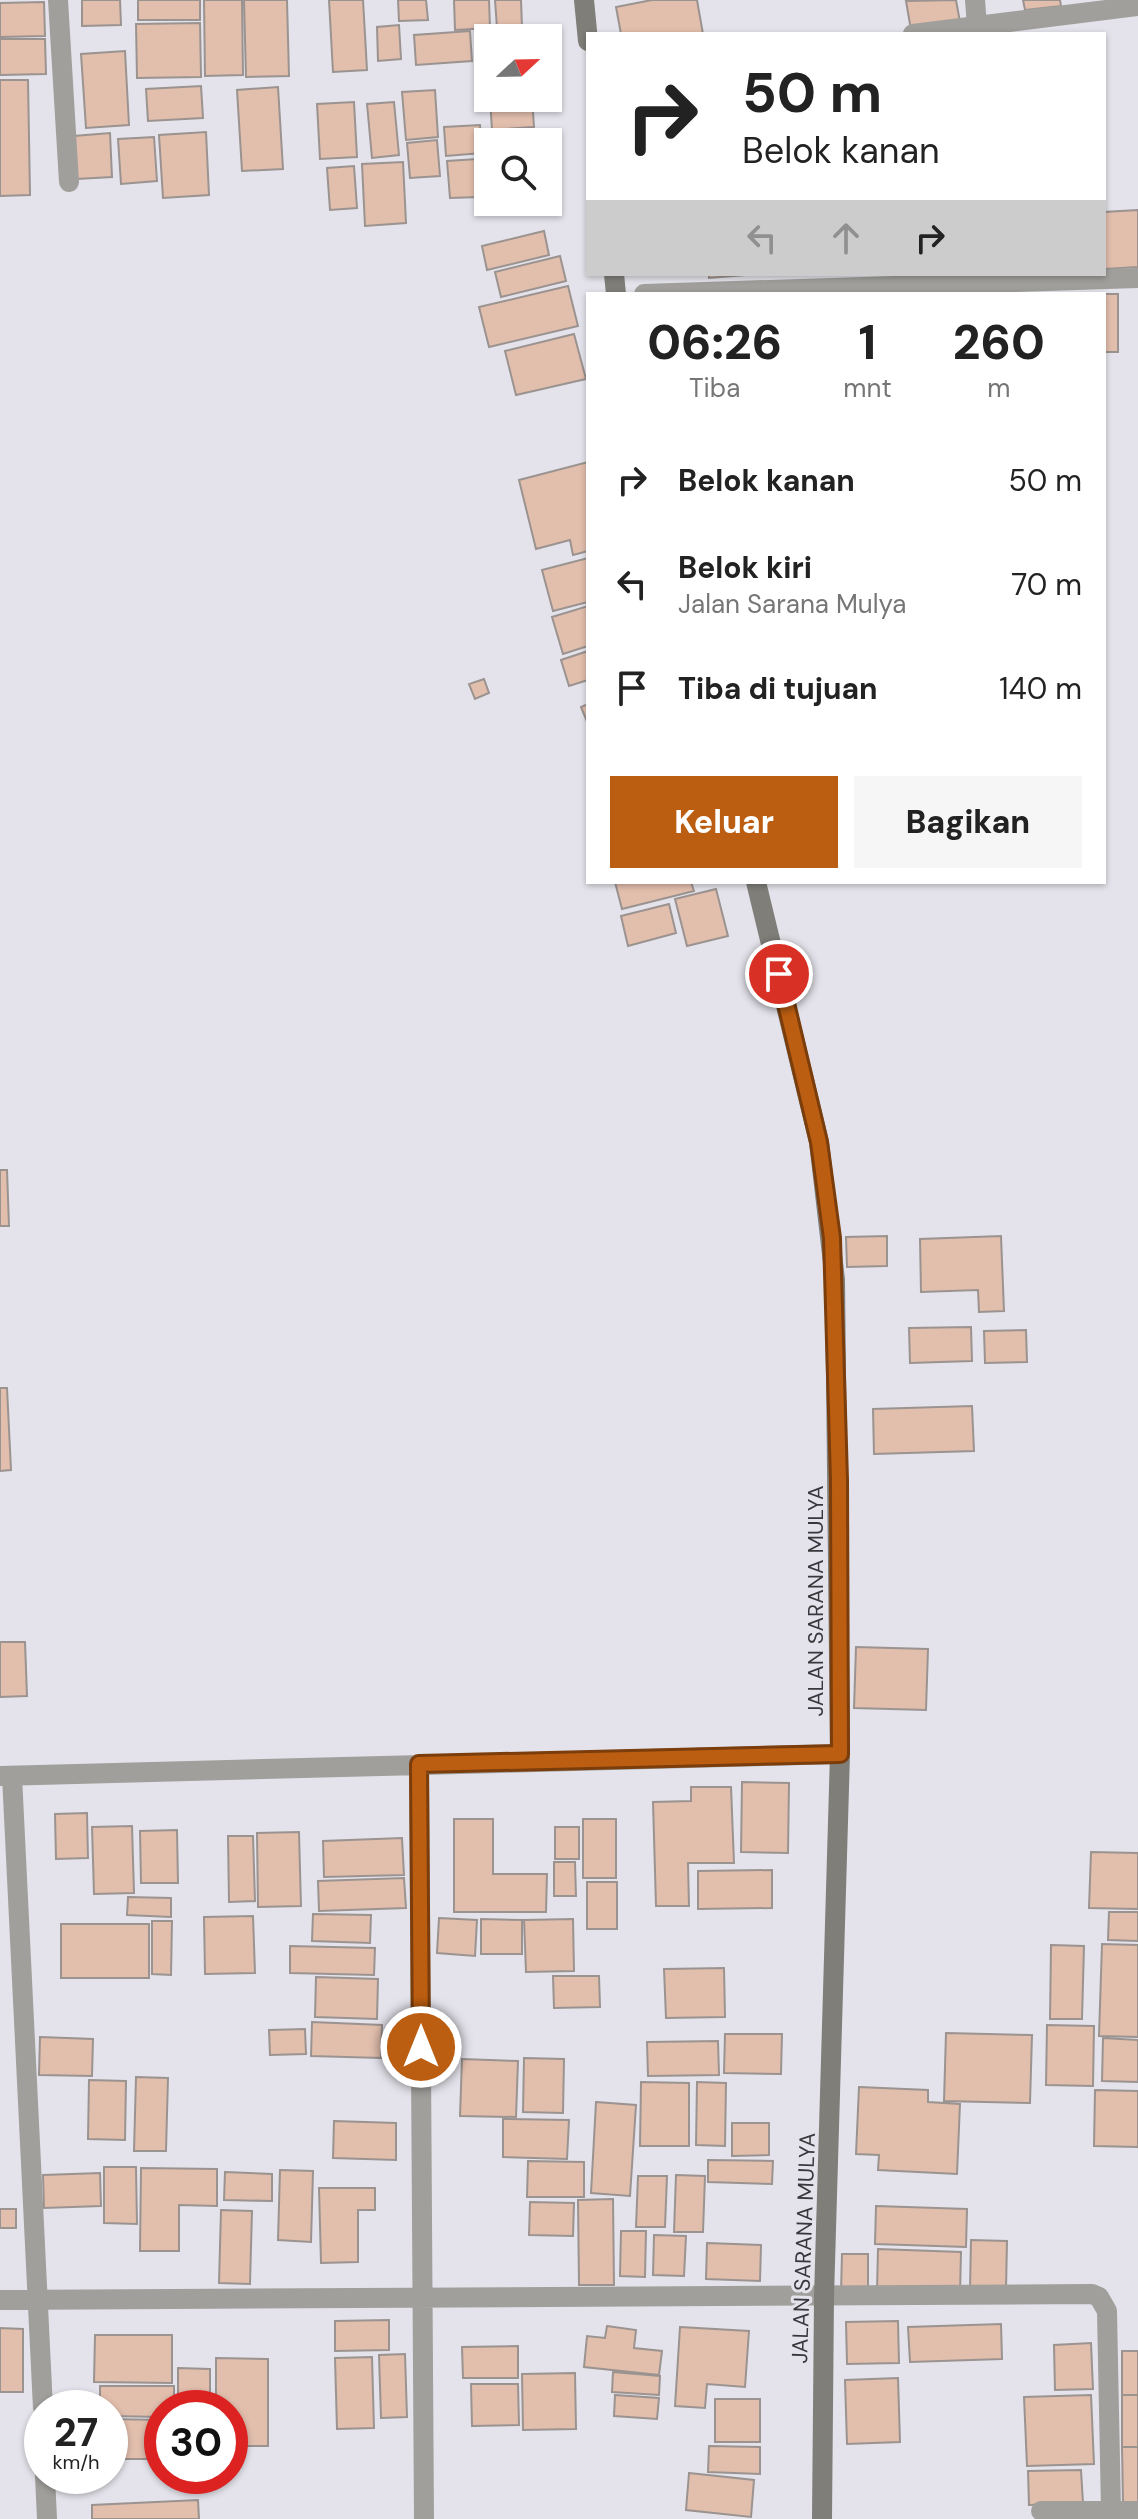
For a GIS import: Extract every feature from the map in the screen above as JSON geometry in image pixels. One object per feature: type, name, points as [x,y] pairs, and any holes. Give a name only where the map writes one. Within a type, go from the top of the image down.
[{"type":"street","points":[[58,0],[69,182]]},
{"type":"street","points":[[584,0],[587,32]]},
{"type":"street","points":[[975,0],[977,26]]},
{"type":"street","points":[[929,32],[1138,6]]},
{"type":"street","points":[[706,292],[1138,278]]},
{"type":"street","name":"JALAN SARANA MULYA","points":[[756,884],[819,1142],[832,1238],[839,1480],[840,1754],[824,2297],[822,2519]]},
{"type":"street","points":[[42,2390],[6,1776],[840,1754]]},
{"type":"street","points":[[419,1764],[424,2519]]},
{"type":"street","points":[[0,2300],[1092,2294],[1099,2297],[1107,2311],[1111,2511]]},
{"type":"street","points":[[46,2494],[47,2519]]},
{"type":"street","points":[[1041,2511],[1138,2511]]},
{"type":"building","points":[[82,0],[120,0],[121,25],[82,26]]},
{"type":"building","points":[[138,0],[200,0],[200,20],[138,20]]},
{"type":"building","points":[[204,0],[242,0],[243,75],[205,76]]},
{"type":"building","points":[[244,0],[287,0],[289,76],[246,77]]},
{"type":"building","points":[[329,0],[363,0],[367,70],[333,72]]},
{"type":"building","points":[[398,0],[426,0],[428,20],[399,21]]},
{"type":"building","points":[[454,0],[489,0],[490,24],[474,24],[474,29],[455,30]]},
{"type":"building","points":[[495,0],[521,0],[522,24],[497,24]]},
{"type":"building","points":[[652,0],[697,0],[703,32],[621,32],[616,7]]},
{"type":"building","points":[[956,0],[960,22],[911,30],[906,1]]},
{"type":"building","points":[[1023,0],[1060,0],[1061,6],[1025,10]]},
{"type":"building","points":[[44,2],[45,36],[0,37],[0,3]]},
{"type":"building","points":[[200,23],[201,77],[137,78],[136,24]]},
{"type":"building","points":[[399,25],[401,59],[378,61],[377,27]]},
{"type":"building","points":[[470,31],[472,61],[416,65],[414,35]]},
{"type":"building","points":[[0,39],[45,39],[46,74],[0,75]]},
{"type":"building","points":[[125,51],[129,125],[86,128],[81,54]]},
{"type":"building","points":[[0,80],[28,80],[30,195],[0,196]]},
{"type":"building","points":[[201,86],[203,118],[148,121],[146,89]]},
{"type":"building","points":[[278,87],[283,169],[242,171],[237,90]]},
{"type":"building","points":[[435,90],[438,137],[406,140],[402,92]]},
{"type":"building","points":[[354,102],[357,157],[320,159],[317,104]]},
{"type":"building","points":[[394,102],[399,155],[372,158],[367,104]]},
{"type":"building","points":[[491,112],[533,112],[534,127],[492,128]]},
{"type":"building","points":[[480,125],[480,128],[474,128],[474,154],[446,156],[444,127]]},
{"type":"building","points":[[206,132],[209,195],[163,198],[159,135]]},
{"type":"building","points":[[110,133],[112,177],[77,179],[74,136]]},
{"type":"building","points":[[154,137],[157,181],[121,184],[118,139]]},
{"type":"building","points":[[437,140],[440,176],[410,178],[407,143]]},
{"type":"building","points":[[474,159],[474,197],[450,198],[447,161]]},
{"type":"building","points":[[403,162],[406,223],[365,226],[362,164]]},
{"type":"building","points":[[354,166],[357,208],[330,210],[327,168]]},
{"type":"building","points":[[1138,210],[1138,267],[1106,269],[1106,212]]},
{"type":"building","points":[[544,231],[549,255],[487,270],[482,246]]},
{"type":"building","points":[[560,256],[566,281],[501,297],[495,272]]},
{"type":"building","points":[[568,286],[578,326],[489,347],[479,307]]},
{"type":"building","points":[[1106,294],[1118,294],[1118,352],[1106,352]]},
{"type":"building","points":[[574,334],[586,379],[516,395],[505,351]]},
{"type":"building","points":[[586,463],[586,552],[573,555],[570,540],[536,549],[519,480]]},
{"type":"building","points":[[586,559],[586,603],[553,611],[542,570]]},
{"type":"building","points":[[586,607],[586,647],[563,654],[552,617]]},
{"type":"building","points":[[586,652],[586,681],[569,686],[561,660]]},
{"type":"building","points":[[484,679],[489,693],[475,699],[469,684]]},
{"type":"building","points":[[616,884],[692,884],[694,891],[622,909]]},
{"type":"building","points":[[716,889],[728,936],[687,946],[675,899]]},
{"type":"building","points":[[669,904],[676,933],[628,946],[621,916]]},
{"type":"building","points":[[0,1170],[7,1170],[9,1226],[0,1226]]},
{"type":"building","points":[[887,1236],[887,1266],[847,1267],[846,1237]]},
{"type":"building","points":[[1001,1236],[1004,1311],[979,1312],[978,1290],[921,1292],[920,1239]]},
{"type":"building","points":[[971,1327],[972,1361],[910,1363],[909,1328]]},
{"type":"building","points":[[1026,1330],[1027,1362],[985,1363],[984,1331]]},
{"type":"building","points":[[0,1388],[7,1388],[11,1470],[0,1471]]},
{"type":"building","points":[[972,1406],[974,1451],[874,1454],[873,1409]]},
{"type":"building","points":[[0,1642],[25,1642],[27,1696],[0,1697]]},
{"type":"building","points":[[856,1647],[928,1649],[926,1710],[854,1708]]},
{"type":"building","points":[[742,1782],[789,1783],[788,1853],[741,1852]]},
{"type":"building","points":[[691,1787],[731,1787],[734,1863],[688,1863],[689,1906],[656,1906],[653,1802],[691,1801]]},
{"type":"building","points":[[87,1813],[88,1858],[56,1859],[55,1814]]},
{"type":"building","points":[[454,1819],[493,1819],[493,1874],[547,1874],[546,1912],[454,1912]]},
{"type":"building","points":[[583,1819],[616,1819],[616,1878],[583,1878]]},
{"type":"building","points":[[132,1826],[134,1893],[94,1894],[92,1827]]},
{"type":"building","points":[[555,1827],[579,1827],[579,1859],[555,1859]]},
{"type":"building","points":[[177,1830],[178,1883],[141,1883],[140,1831]]},
{"type":"building","points":[[299,1832],[301,1906],[258,1907],[257,1833]]},
{"type":"building","points":[[228,1836],[253,1836],[255,1901],[229,1902]]},
{"type":"building","points":[[402,1838],[404,1875],[324,1877],[323,1841]]},
{"type":"building","points":[[1091,1852],[1138,1853],[1138,1909],[1089,1908]]},
{"type":"building","points":[[554,1862],[575,1862],[576,1896],[554,1896]]},
{"type":"building","points":[[772,1870],[772,1908],[698,1909],[698,1871]]},
{"type":"building","points":[[404,1878],[406,1908],[319,1911],[318,1881]]},
{"type":"building","points":[[587,1882],[617,1882],[617,1929],[587,1929]]},
{"type":"building","points":[[128,1897],[171,1898],[171,1917],[127,1915]]},
{"type":"building","points":[[1109,1912],[1138,1912],[1138,1941],[1108,1940]]},
{"type":"building","points":[[313,1914],[371,1915],[370,1943],[312,1941]]},
{"type":"building","points":[[253,1916],[255,1973],[205,1974],[204,1917]]},
{"type":"building","points":[[439,1918],[477,1920],[475,1956],[437,1953]]},
{"type":"building","points":[[481,1919],[522,1920],[522,1954],[481,1954]]},
{"type":"building","points":[[573,1919],[574,1971],[526,1972],[524,1920]]},
{"type":"building","points":[[152,1921],[172,1921],[171,1975],[152,1974]]},
{"type":"building","points":[[61,1924],[149,1924],[149,1978],[61,1978]]},
{"type":"building","points":[[1102,1944],[1138,1945],[1138,2037],[1099,2036]]},
{"type":"building","points":[[1051,1945],[1084,1946],[1082,2019],[1050,2019]]},
{"type":"building","points":[[290,1946],[375,1948],[374,1975],[290,1973]]},
{"type":"building","points":[[724,1968],[725,2017],[666,2018],[664,1969]]},
{"type":"building","points":[[553,1976],[599,1976],[600,2007],[554,2008]]},
{"type":"building","points":[[316,1977],[378,1979],[377,2019],[315,2017]]},
{"type":"building","points":[[312,2022],[382,2025],[381,2058],[311,2056]]},
{"type":"building","points":[[1047,2025],[1094,2026],[1093,2086],[1046,2085]]},
{"type":"building","points":[[305,2029],[306,2054],[270,2055],[269,2030]]},
{"type":"building","points":[[946,2033],[1032,2035],[1030,2103],[944,2101]]},
{"type":"building","points":[[725,2034],[782,2034],[781,2074],[724,2073]]},
{"type":"building","points":[[40,2037],[93,2039],[92,2076],[39,2075]]},
{"type":"building","points":[[1103,2038],[1138,2040],[1138,2082],[1102,2081]]},
{"type":"building","points":[[718,2041],[719,2075],[648,2076],[647,2042]]},
{"type":"building","points":[[524,2058],[564,2059],[563,2113],[523,2112]]},
{"type":"building","points":[[462,2059],[518,2061],[516,2117],[460,2116]]},
{"type":"building","points":[[136,2077],[168,2078],[166,2151],[134,2151]]},
{"type":"building","points":[[89,2080],[126,2081],[125,2140],[88,2139]]},
{"type":"building","points":[[641,2082],[689,2083],[689,2146],[640,2146]]},
{"type":"building","points":[[697,2082],[726,2083],[725,2146],[696,2145]]},
{"type":"building","points":[[859,2087],[928,2090],[928,2102],[960,2104],[957,2174],[878,2170],[879,2155],[856,2154]]},
{"type":"building","points":[[1095,2090],[1138,2091],[1138,2147],[1094,2146]]},
{"type":"building","points":[[596,2102],[636,2105],[630,2196],[591,2193]]},
{"type":"building","points":[[503,2119],[569,2120],[567,2159],[503,2157]]},
{"type":"building","points":[[334,2121],[396,2123],[396,2160],[333,2158]]},
{"type":"building","points":[[732,2123],[769,2123],[769,2155],[732,2156]]},
{"type":"building","points":[[708,2160],[773,2161],[772,2184],[708,2182]]},
{"type":"building","points":[[528,2161],[584,2162],[584,2197],[527,2197]]},
{"type":"building","points":[[104,2167],[136,2167],[137,2224],[104,2223]]},
{"type":"building","points":[[141,2168],[217,2169],[217,2206],[179,2205],[179,2251],[140,2251]]},
{"type":"building","points":[[280,2170],[313,2171],[311,2242],[278,2240]]},
{"type":"building","points":[[225,2172],[272,2174],[272,2201],[224,2200]]},
{"type":"building","points":[[100,2173],[101,2206],[44,2208],[43,2175]]},
{"type":"building","points":[[676,2175],[705,2176],[703,2232],[674,2232]]},
{"type":"building","points":[[638,2176],[667,2176],[665,2227],[636,2227]]},
{"type":"building","points":[[319,2188],[375,2188],[375,2210],[358,2210],[358,2262],[321,2263]]},
{"type":"building","points":[[613,2199],[614,2285],[579,2285],[578,2200]]},
{"type":"building","points":[[530,2202],[574,2203],[573,2236],[529,2235]]},
{"type":"building","points":[[876,2206],[967,2209],[966,2247],[875,2244]]},
{"type":"building","points":[[0,2209],[16,2209],[16,2228],[0,2228]]},
{"type":"building","points":[[221,2210],[252,2211],[250,2284],[219,2283]]},
{"type":"building","points":[[621,2231],[646,2231],[645,2277],[620,2276]]},
{"type":"building","points":[[654,2235],[686,2236],[684,2276],[653,2275]]},
{"type":"building","points":[[971,2240],[1007,2241],[1006,2290],[970,2289]]},
{"type":"building","points":[[707,2243],[761,2245],[760,2281],[706,2279]]},
{"type":"building","points":[[878,2249],[961,2252],[960,2293],[877,2290]]},
{"type":"building","points":[[842,2254],[868,2254],[868,2292],[841,2292]]},
{"type":"building","points":[[389,2320],[389,2350],[335,2351],[335,2321]]},
{"type":"building","points":[[898,2321],[899,2363],[847,2364],[846,2322]]},
{"type":"building","points":[[1001,2324],[1002,2359],[910,2362],[908,2327]]},
{"type":"building","points":[[607,2326],[636,2330],[634,2348],[662,2351],[659,2375],[584,2367],[587,2336],[605,2338]]},
{"type":"building","points":[[680,2327],[749,2331],[745,2387],[707,2384],[705,2408],[675,2406]]},
{"type":"building","points":[[0,2328],[23,2329],[23,2392],[0,2392]]},
{"type":"building","points":[[95,2335],[172,2335],[172,2383],[94,2382]]},
{"type":"building","points":[[1091,2343],[1093,2389],[1055,2390],[1054,2345]]},
{"type":"building","points":[[518,2346],[518,2378],[463,2378],[462,2347]]},
{"type":"building","points":[[1122,2351],[1138,2351],[1138,2395],[1122,2395]]},
{"type":"building","points":[[405,2354],[407,2417],[381,2418],[379,2355]]},
{"type":"building","points":[[372,2357],[374,2428],[337,2429],[335,2358]]},
{"type":"building","points":[[216,2358],[268,2359],[268,2446],[248,2446],[248,2390],[216,2390]]},
{"type":"building","points":[[178,2368],[210,2369],[210,2390],[178,2390]]},
{"type":"building","points":[[613,2372],[660,2376],[659,2395],[612,2392]]},
{"type":"building","points":[[575,2373],[576,2429],[523,2430],[522,2374]]},
{"type":"building","points":[[898,2378],[900,2442],[847,2444],[845,2380]]},
{"type":"building","points":[[471,2384],[518,2384],[519,2425],[472,2426]]},
{"type":"building","points":[[100,2386],[174,2386],[174,2390],[144,2390],[144,2417],[128,2416],[128,2390],[100,2390]]},
{"type":"building","points":[[615,2395],[659,2398],[657,2419],[614,2416]]},
{"type":"building","points":[[1091,2395],[1094,2464],[1027,2466],[1024,2397]]},
{"type":"building","points":[[1122,2395],[1138,2395],[1138,2447],[1122,2447]]},
{"type":"building","points":[[715,2399],[760,2399],[760,2442],[715,2442]]},
{"type":"building","points":[[128,2419],[144,2420],[144,2459],[128,2459]]},
{"type":"building","points":[[709,2446],[760,2447],[760,2474],[708,2472]]},
{"type":"building","points":[[1122,2447],[1138,2447],[1138,2503],[1123,2503]]},
{"type":"building","points":[[1081,2470],[1083,2503],[1029,2505],[1028,2471]]},
{"type":"building","points":[[689,2473],[754,2480],[751,2517],[686,2510]]},
{"type":"building","points":[[198,2500],[199,2519],[92,2519],[92,2505]]},
{"type":"route","points":[[421,2047],[419,1764],[840,1754],[839,1480],[832,1238],[819,1142],[779,974]]}]
